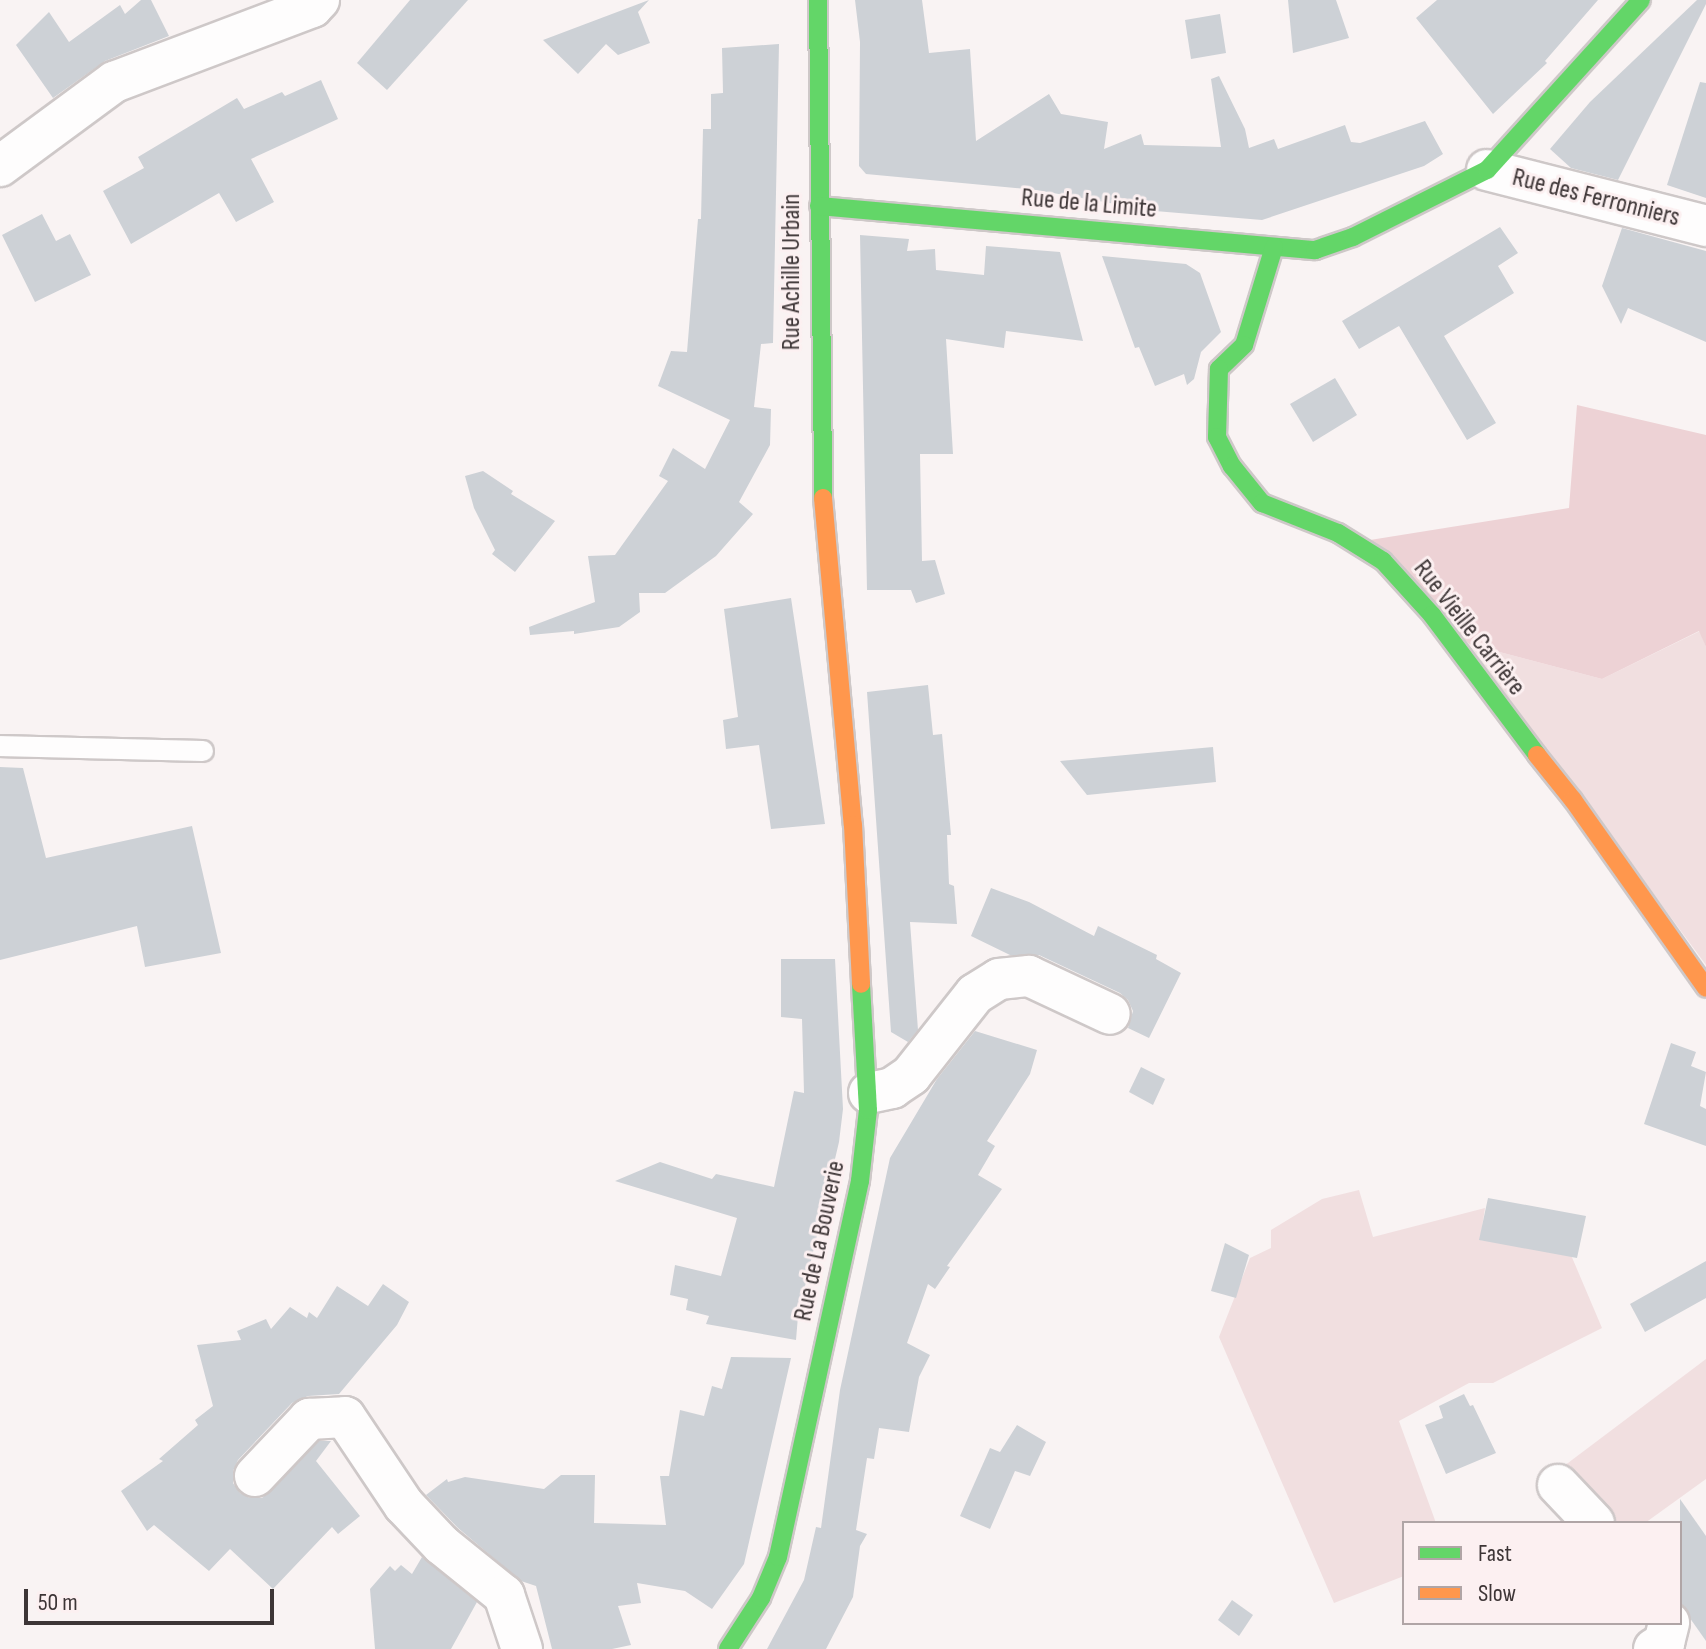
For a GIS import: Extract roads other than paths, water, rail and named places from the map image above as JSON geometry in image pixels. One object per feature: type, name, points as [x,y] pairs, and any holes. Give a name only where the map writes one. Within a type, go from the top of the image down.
[{"type":"street","points":[[0,166],[114,82],[312,7],[319,0]]},
{"type":"street","name":"Rue Achille Urbain","points":[[818,0],[818,436],[853,825]]},
{"type":"street","points":[[1487,170],[1641,0]]},
{"type":"street","name":"Rue de la Limite","points":[[819,206],[1315,250],[1353,237],[1487,170]]},
{"type":"street","name":"Rue des Ferronniers","points":[[1487,170],[1706,226]]},
{"type":"street","name":"Rue Vieille Carrière","points":[[1274,247],[1244,345],[1219,369],[1217,437],[1232,466],[1262,503],[1338,533],[1383,561],[1432,615],[1503,713],[1573,800],[1706,988]]},
{"type":"street","name":"Rue de La Bouverie","points":[[728,1649],[761,1598],[778,1557],[860,1181],[869,1093],[853,825]]},
{"type":"street","points":[[869,1093],[892,1088],[911,1075],[975,994],[999,979],[1029,976],[1110,1014]]},
{"type":"street","points":[[255,1476],[309,1419],[345,1417],[404,1505],[442,1545],[504,1595],[522,1649]]},
{"type":"street","points":[[1558,1485],[1592,1521]]},
{"type":"street","points":[[1654,1649],[1664,1643],[1668,1625]]},
{"type":"lane","points":[[0,746],[203,751]]}]
